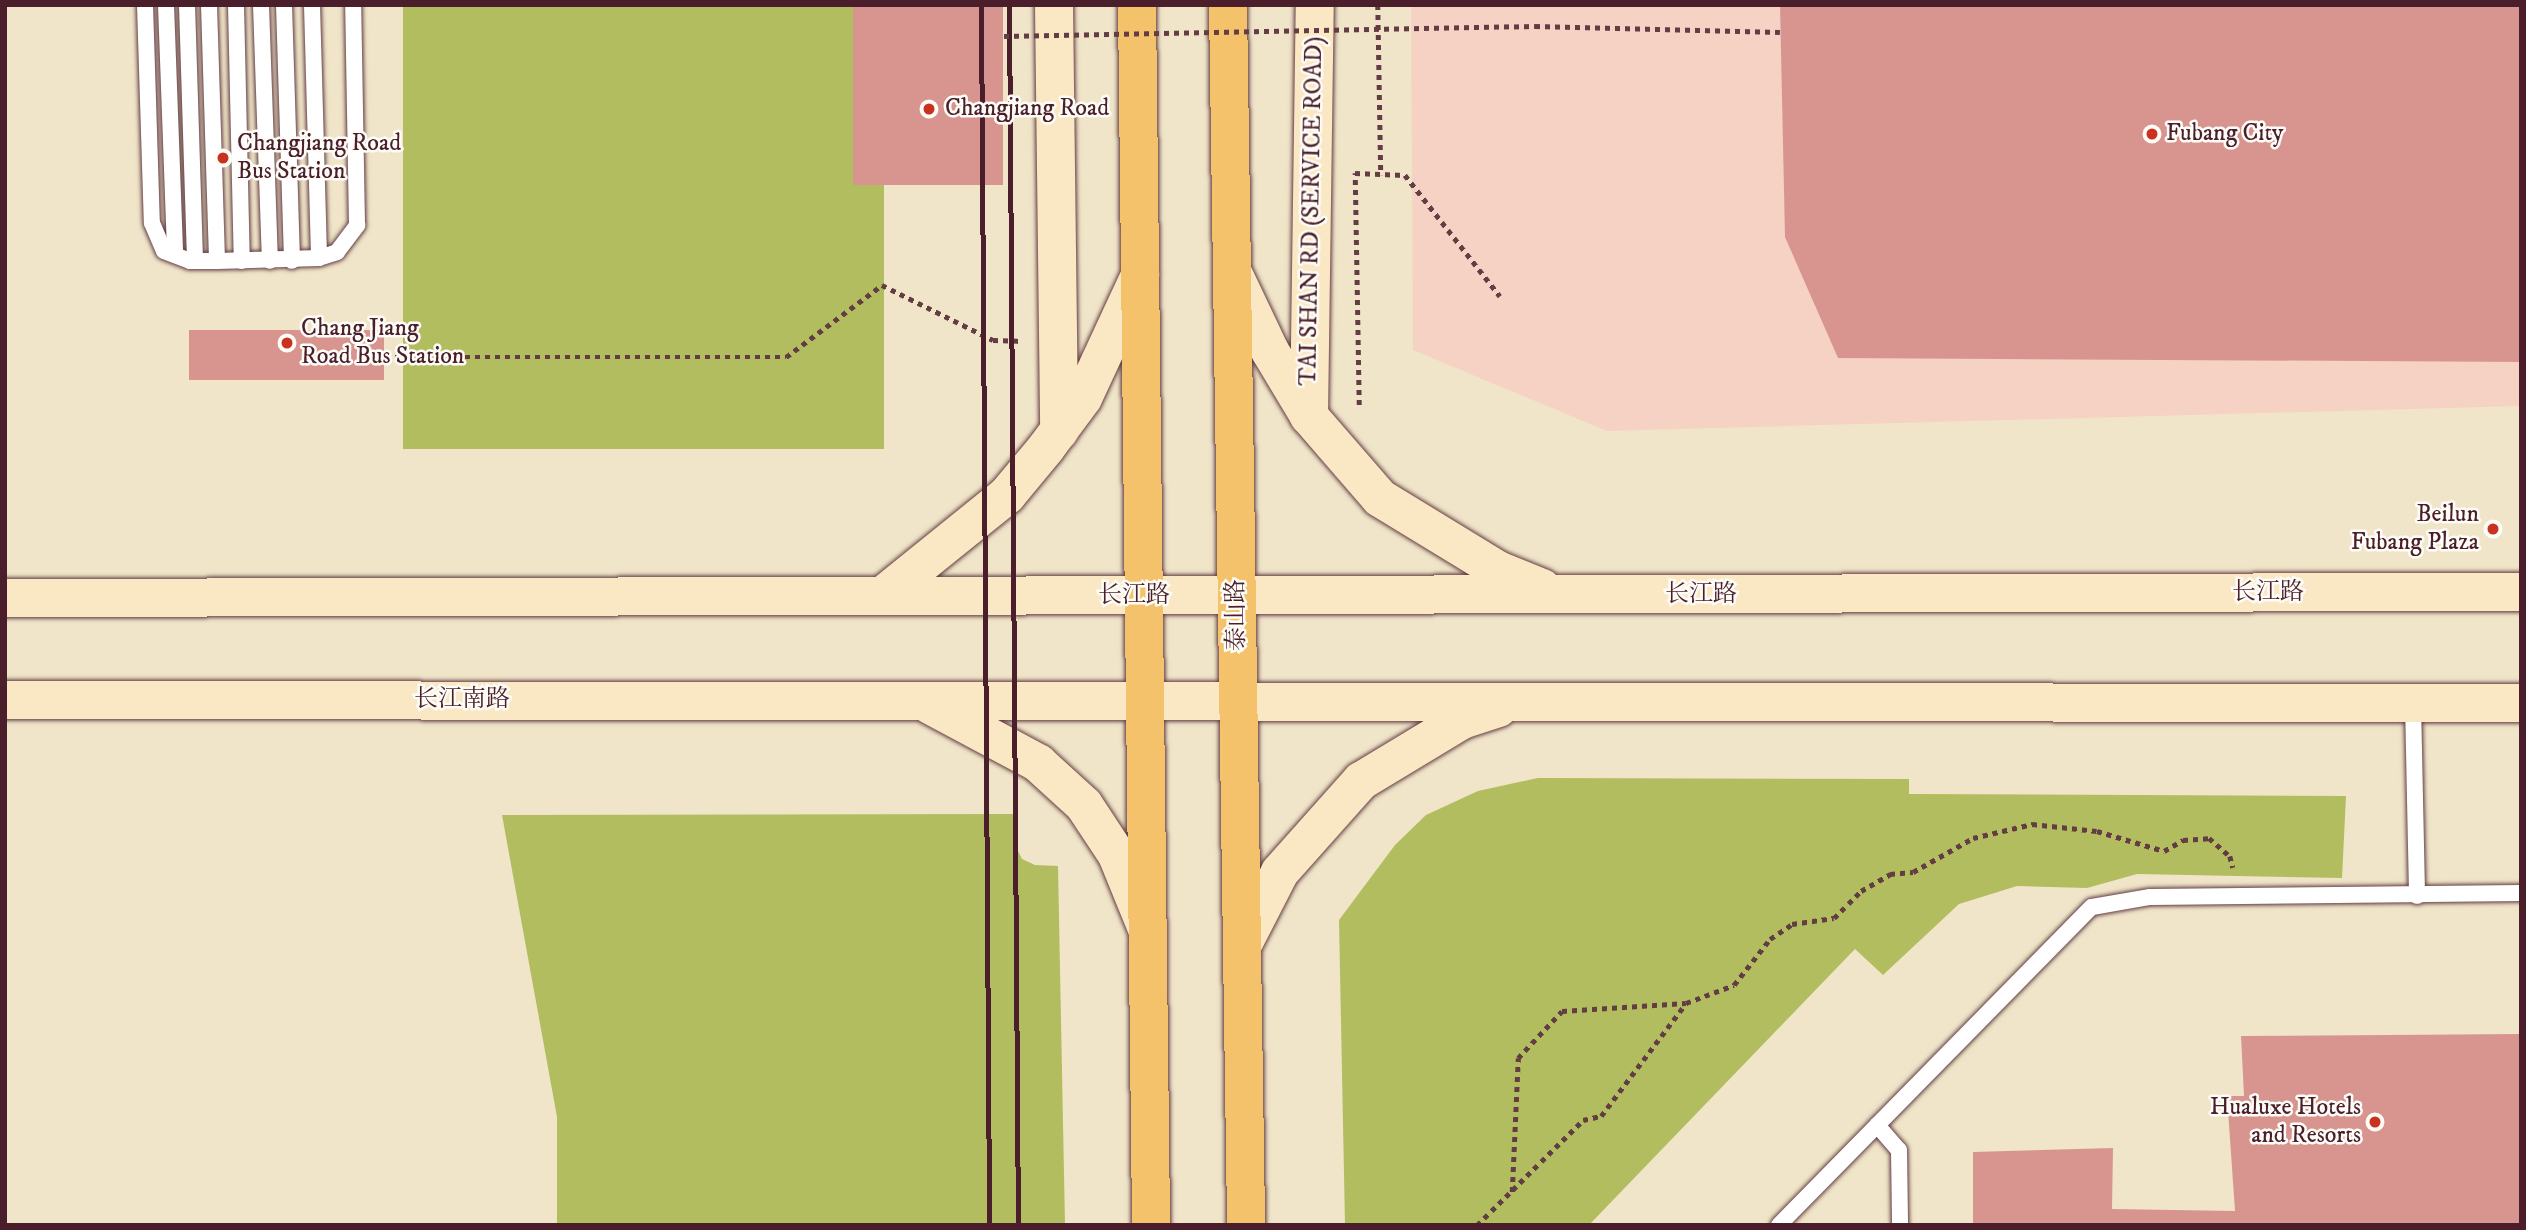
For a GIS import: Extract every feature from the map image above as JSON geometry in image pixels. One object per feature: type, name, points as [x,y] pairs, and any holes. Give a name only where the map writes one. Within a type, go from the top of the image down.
[{"type":"main road","points":[[1054,5],[1059,432]]},
{"type":"main road","points":[[1137,5],[1151,1225]]},
{"type":"main road","name":"泰山路","points":[[1228,5],[1246,1225]]},
{"type":"main road","name":"TAI SHAN RD (SERVICE ROAD)","points":[[1309,416],[1315,5]]},
{"type":"main road","points":[[1232,271],[1270,351],[1309,416],[1380,498],[1498,570],[1560,595]]},
{"type":"main road","points":[[5,597],[882,596],[1007,495],[1059,432],[1083,398],[1140,275]]},
{"type":"main road","name":"长江路","points":[[882,596],[2521,592]]},
{"type":"main road","points":[[919,699],[2521,703]]},
{"type":"main road","points":[[919,699],[982,729],[1038,763],[1084,805],[1117,855],[1147,929]]},
{"type":"main road","name":"长江南路","points":[[5,700],[919,699]]},
{"type":"main road","points":[[1242,946],[1280,872],[1361,781],[1462,720],[1524,699]]},
{"type":"lane","points":[[145,5],[152,223],[164,250],[195,261],[292,261],[319,258],[337,252],[357,225],[353,5]]},
{"type":"lane","points":[[166,5],[175,255]]},
{"type":"lane","points":[[187,5],[195,261]]},
{"type":"lane","points":[[209,5],[217,261]]},
{"type":"lane","points":[[236,5],[242,261]]},
{"type":"lane","points":[[261,5],[270,261]]},
{"type":"lane","points":[[284,5],[292,261]]},
{"type":"lane","points":[[312,5],[319,258]]},
{"type":"lane","points":[[2413,702],[2417,897]]},
{"type":"lane","points":[[1779,1225],[2092,907],[2150,897],[2417,897],[2521,894]]},
{"type":"lane","points":[[1877,1125],[1899,1150],[1900,1225]]},
{"type":"path","points":[[1378,5],[1381,175]]},
{"type":"path","points":[[1004,36],[1535,26],[1780,32]]},
{"type":"path","points":[[1359,405],[1355,173],[1405,175],[1500,296]]},
{"type":"path","points":[[385,357],[786,357],[882,285],[993,340],[1058,342]]},
{"type":"path","points":[[1512,1193],[1518,1058],[1562,1011],[1686,1003],[1734,985],[1770,939],[1792,924],[1834,918],[1861,891],[1891,874],[1913,872],[1973,838],[2032,824],[2096,831],[2164,850],[2183,840],[2209,838],[2230,856],[2236,897]]},
{"type":"path","points":[[1477,1225],[1583,1120],[1601,1116],[1686,1003]]},
{"type":"shaded area","points":[[1411,5],[2521,5],[2521,406],[1607,431],[1413,350]]},
{"type":"green space","points":[[403,5],[884,5],[884,449],[403,449]]},
{"type":"green space","points":[[1538,778],[1909,779],[1909,794],[2346,796],[2342,878],[2137,874],[2087,888],[2017,886],[1959,904],[1883,975],[1855,949],[1589,1225],[1345,1225],[1339,920],[1395,845],[1426,815],[1478,791]]},
{"type":"green space","points":[[1014,814],[1013,841],[1022,859],[1035,865],[1058,866],[1065,1225],[557,1225],[557,1117],[502,815]]},
{"type":"building","name":"Changjiang Road","points":[[853,5],[1003,5],[1003,185],[853,185]]},
{"type":"building","name":"Fubang City","points":[[1780,5],[2521,5],[2521,362],[1838,358],[1785,237]]},
{"type":"building","name":"Chang Jiang Road Bus Station","points":[[189,330],[384,330],[384,380],[189,380]]},
{"type":"building","name":"Hualuxe Hotels and Resorts","points":[[2521,1034],[2521,1225],[1973,1225],[1973,1152],[2113,1148],[2112,1209],[2235,1211],[2227,1096],[2244,1096],[2241,1036]]},
{"type":"railway","points":[[981,5],[989,1225]]},
{"type":"railway","points":[[1009,5],[1018,1225]]},
{"type":"place","name":"Changjiang Road","points":[[929,109]]},
{"type":"place","name":"Fubang City","points":[[2152,134]]},
{"type":"place","name":"Changjiang Road Bus Station","points":[[223,158]]},
{"type":"place","name":"Chang Jiang Road Bus Station","points":[[287,343]]},
{"type":"place","name":"Beilun Fubang Plaza","points":[[2493,529]]},
{"type":"place","name":"Hualuxe Hotels and Resorts","points":[[2375,1122]]}]
